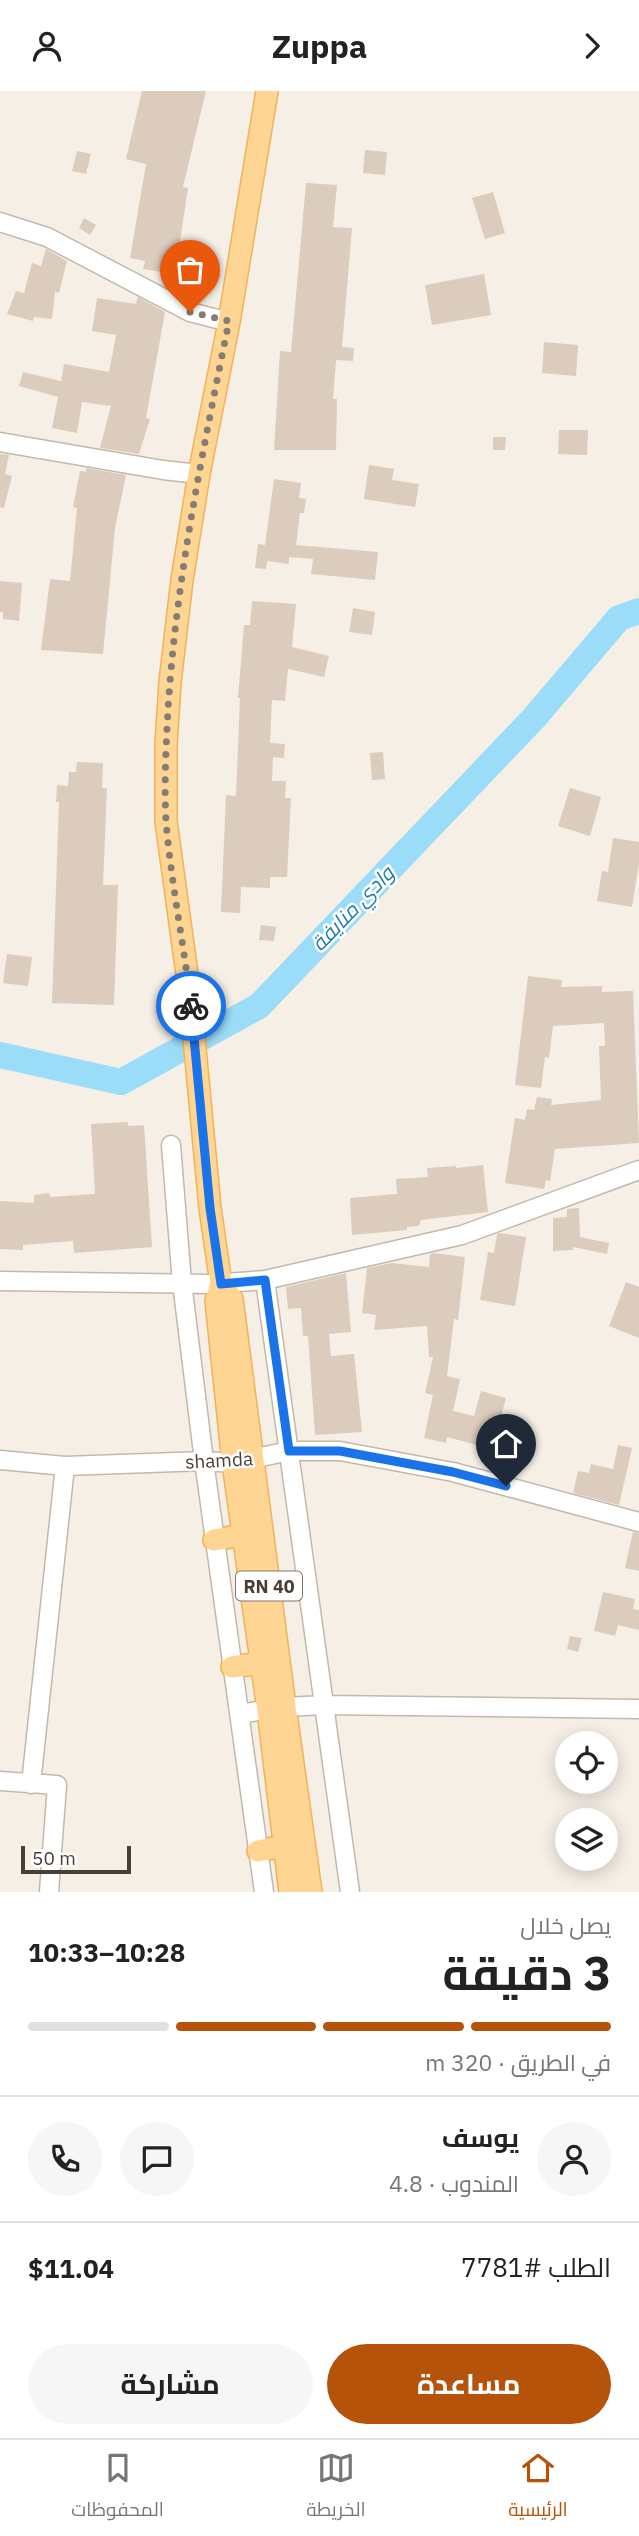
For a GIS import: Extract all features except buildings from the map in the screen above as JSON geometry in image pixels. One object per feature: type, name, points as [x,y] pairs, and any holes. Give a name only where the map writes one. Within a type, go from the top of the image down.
[{"type":"main road","points":[[221,1284],[210,1208],[190,996],[166,821],[166,745],[176,627],[199,474],[229,321],[267,91]]},
{"type":"main road","name":"RN 40","points":[[221,1284],[232,1299],[243,1462],[276,1709],[311,1892]]},
{"type":"main road","name":"RN 40","points":[[243,1462],[243,1535],[261,1663],[276,1709],[283,1846],[290,1892]]},
{"type":"main road","points":[[215,1540],[243,1535]]},
{"type":"main road","points":[[232,1667],[261,1663]]},
{"type":"main road","points":[[258,1851],[283,1846]]},
{"type":"street","points":[[0,222],[47,237],[190,312],[229,321]]},
{"type":"street","points":[[0,442],[199,474]]},
{"type":"street","points":[[171,1145],[182,1283],[204,1461],[264,1892]]},
{"type":"street","points":[[0,1281],[221,1284],[265,1280],[461,1235],[639,1170]]},
{"type":"street","points":[[265,1280],[350,1892]]},
{"type":"street","name":"shamda","points":[[0,1460],[65,1466],[243,1462],[289,1451],[340,1451],[453,1472],[639,1521]]},
{"type":"street","points":[[31,1784],[65,1466]]},
{"type":"street","points":[[239,1714],[324,1705],[639,1709]]},
{"type":"street","points":[[0,1785],[57,1785],[49,1892]]},
{"type":"waterway","name":"وادي منايفة","points":[[0,1055],[121,1082],[259,1006],[534,718],[619,618],[639,611]]},
{"type":"way so far","points":[[190,312],[229,321],[199,474],[182,580],[166,745],[166,821],[191,1006]]},
{"type":"route","points":[[191,1006],[210,1208],[221,1284],[265,1280],[289,1451],[340,1451],[453,1472],[506,1486]]}]
